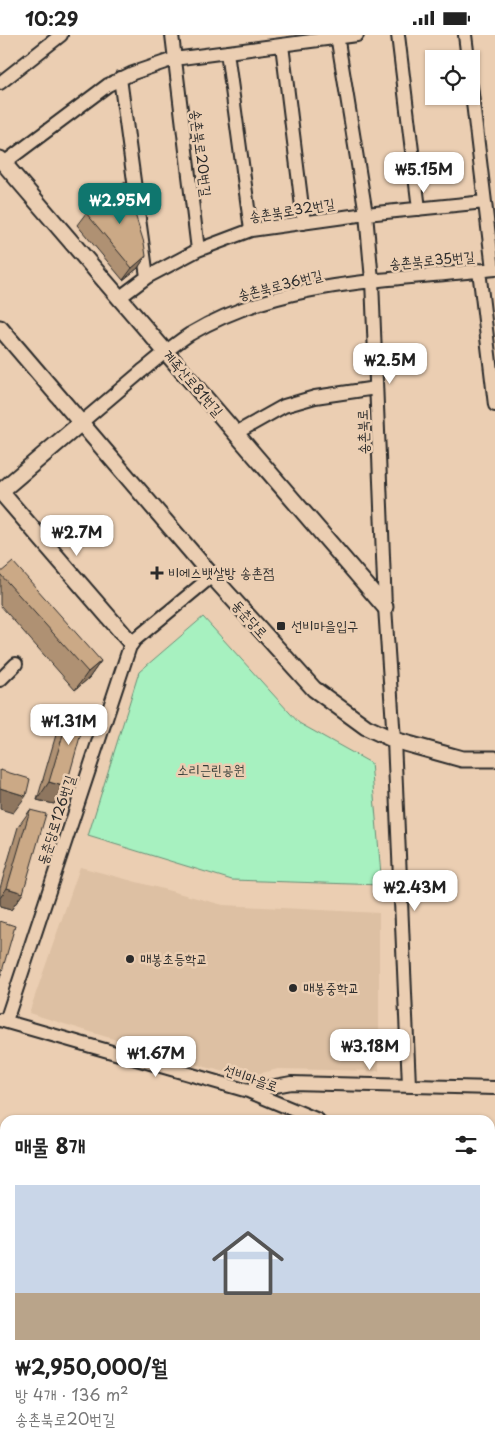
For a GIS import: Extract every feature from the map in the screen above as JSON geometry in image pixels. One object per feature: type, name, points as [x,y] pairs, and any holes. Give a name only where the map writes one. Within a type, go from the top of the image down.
[{"type":"main road","name":"계족산로81번길","points":[[2,161],[385,607]]},
{"type":"main road","name":"동춘당로","points":[[0,328],[212,576],[314,689],[366,727],[394,740],[462,759],[495,759]]},
{"type":"main road","points":[[82,422],[0,492],[131,643]]},
{"type":"street","points":[[0,83],[61,35]]},
{"type":"street","name":"송촌북로20번길","points":[[172,35],[198,250]]},
{"type":"street","points":[[2,161],[120,78],[174,59],[357,35]]},
{"type":"street","points":[[398,35],[419,209]]},
{"type":"street","points":[[465,35],[467,50]]},
{"type":"street","name":"송촌북로","points":[[337,37],[366,214],[372,280],[385,607],[394,740],[409,1085]]},
{"type":"street","points":[[282,45],[304,223]]},
{"type":"street","points":[[227,52],[251,231]]},
{"type":"street","points":[[120,78],[147,277]]},
{"type":"street","points":[[473,105],[494,269]]},
{"type":"street","name":"송촌북로32번길","points":[[119,297],[147,277],[198,250],[251,231],[366,214],[485,202]]},
{"type":"street","name":"송촌북로35번길","points":[[372,280],[494,269]]},
{"type":"street","points":[[479,270],[495,405]]},
{"type":"street","name":"송촌북로36번길","points":[[82,422],[190,334],[236,310],[292,294],[372,280]]},
{"type":"street","points":[[236,433],[284,406],[315,397],[376,387]]},
{"type":"street","points":[[131,643],[212,576]]},
{"type":"street","name":"동춘당로126번길","points":[[3,1020],[131,643]]},
{"type":"street","points":[[0,680],[16,664]]},
{"type":"street","name":"선비마을로","points":[[3,1020],[248,1091],[306,1115]]},
{"type":"street","points":[[248,1091],[291,1083],[495,1088]]},
{"type":"shaded area","points":[[80,867],[223,905],[379,913],[379,1071],[278,1069],[245,1077],[194,1064],[29,1013]]},
{"type":"green space","name":"소리근린공원","points":[[203,617],[299,723],[371,763],[382,885],[232,880],[88,836],[139,672]]},
{"type":"building","points":[[125,182],[144,243],[146,256],[132,268],[86,213]]},
{"type":"building","points":[[13,562],[101,661],[88,672],[0,574]]},
{"type":"building","points":[[72,704],[88,708],[66,787],[49,782]]},
{"type":"building","points":[[0,770],[30,779],[26,796],[0,788]]},
{"type":"building","points":[[30,810],[46,814],[23,893],[7,888]]},
{"type":"building","points":[[0,921],[15,926],[0,978]]},
{"type":"place","name":"비에스뱃살방 송촌점","points":[[157,573]]},
{"type":"place","name":"선비마을입구","points":[[281,626]]},
{"type":"place","name":"매봉초등학교","points":[[130,959]]},
{"type":"place","name":"매봉중학교","points":[[293,988]]}]
